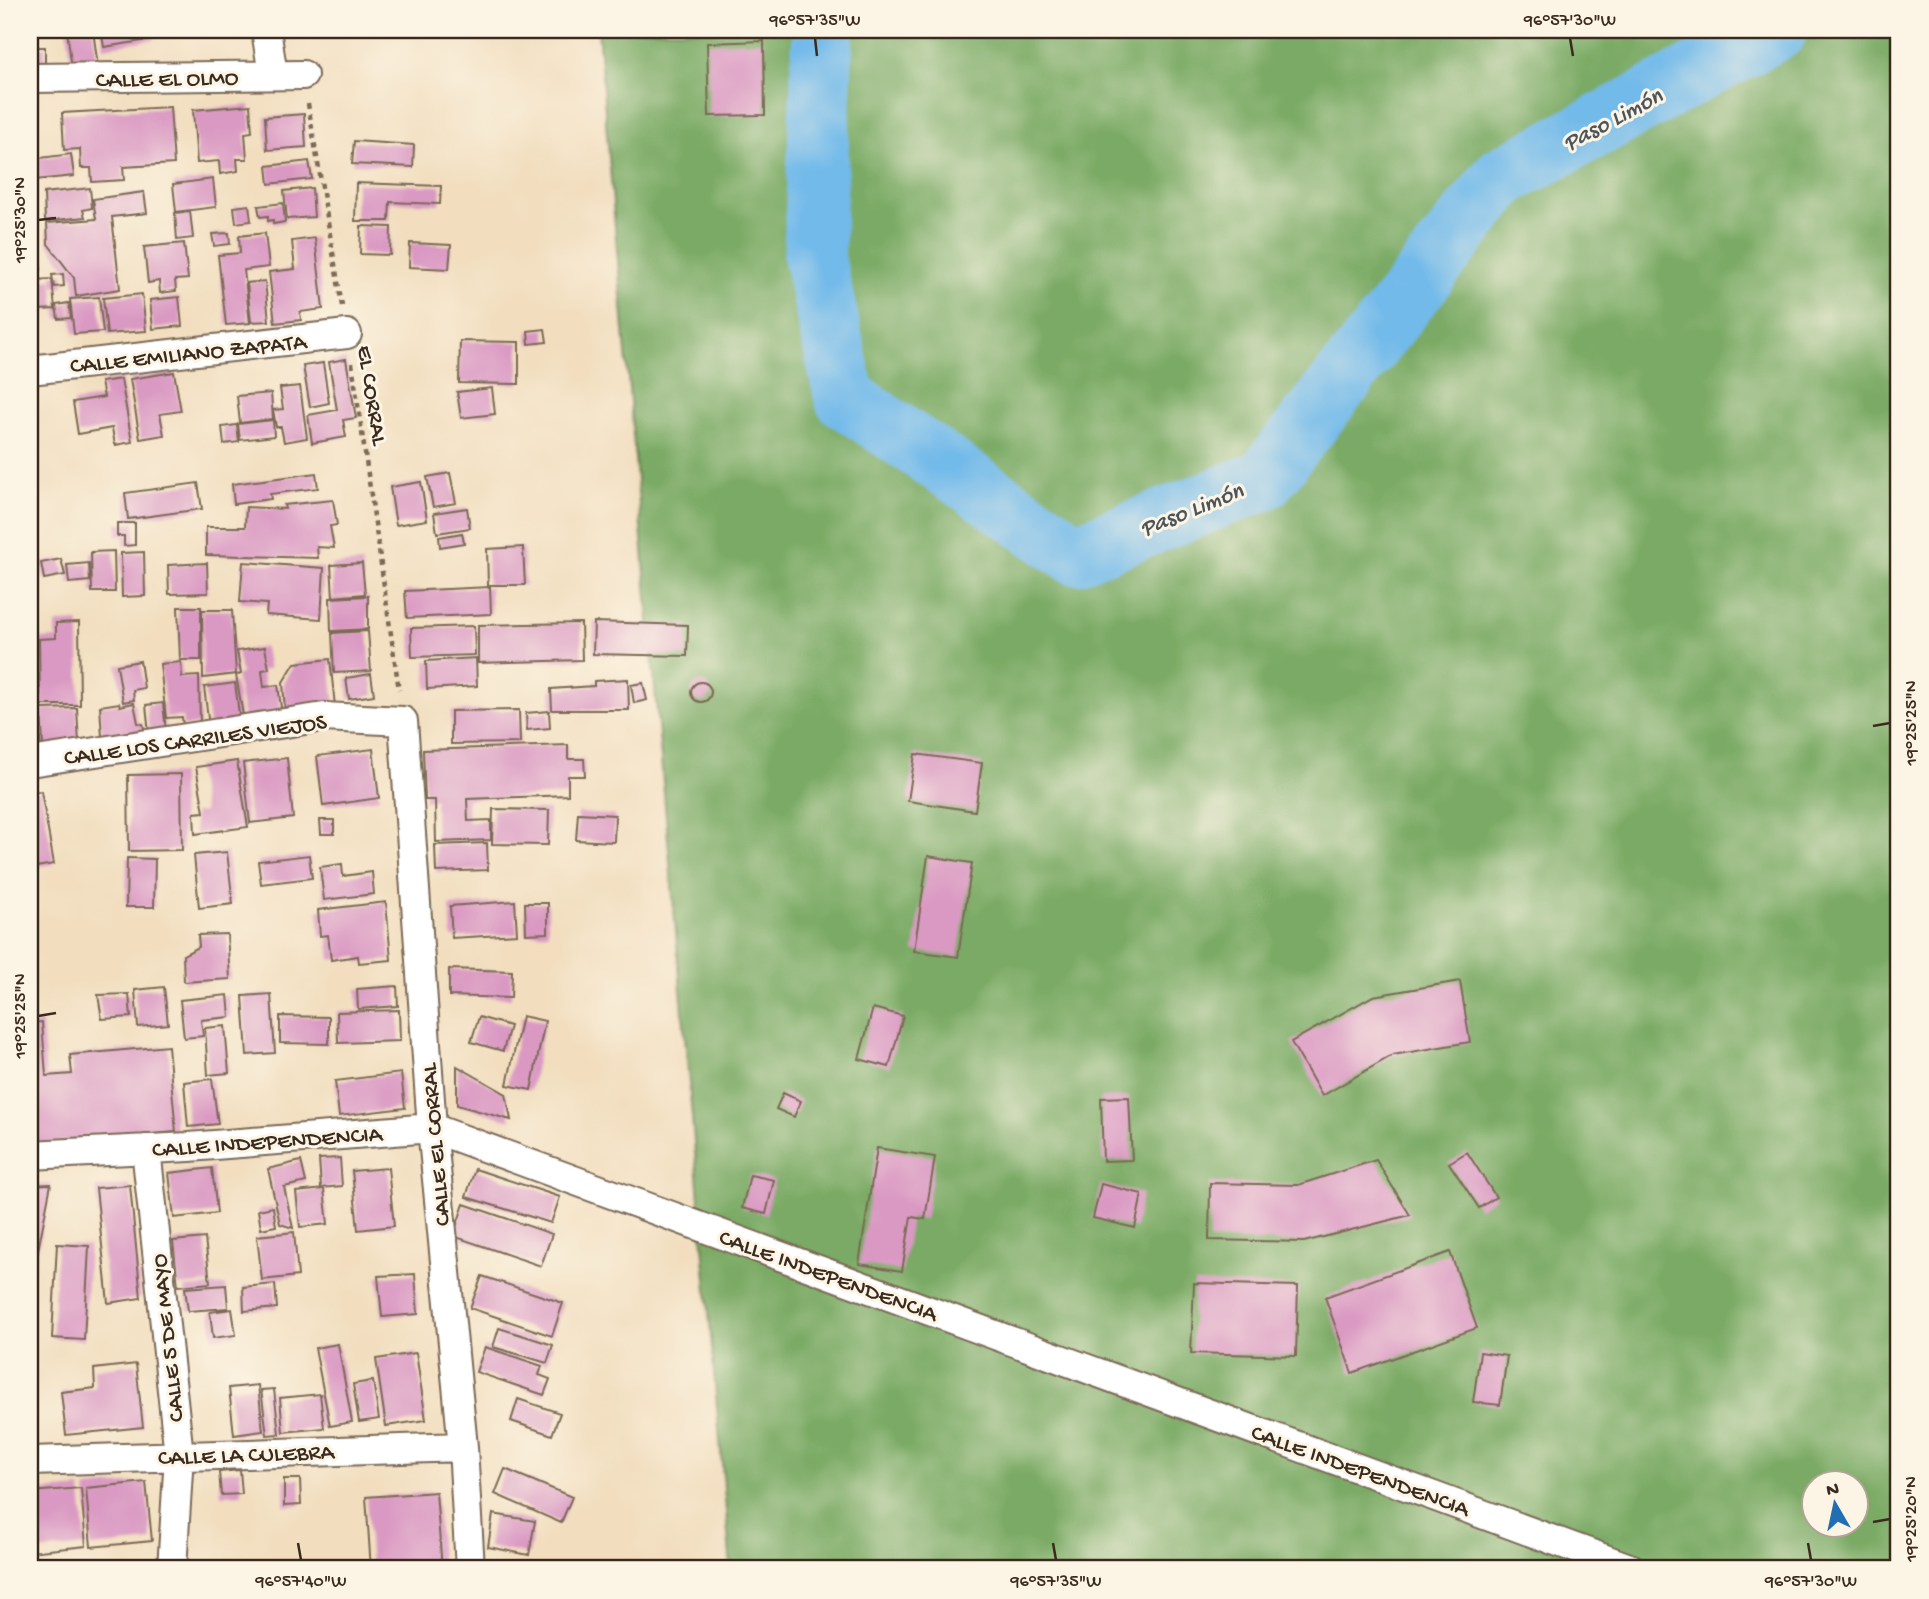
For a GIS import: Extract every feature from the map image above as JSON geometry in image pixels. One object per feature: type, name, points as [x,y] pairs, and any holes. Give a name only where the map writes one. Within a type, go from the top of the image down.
[{"type":"street","points":[[266,30],[273,75]]},
{"type":"street","name":"CALLE EL OLMO","points":[[30,78],[303,75]]},
{"type":"street","name":"CALLE EMILIANO ZAPATA","points":[[30,370],[347,334]]},
{"type":"street","name":"CALLE LOS CARRILES VIEJOS","points":[[30,762],[324,717],[403,721]]},
{"type":"street","name":"CALLE EL CORRAL","points":[[403,721],[432,1128],[463,1447],[470,1569]]},
{"type":"street","name":"CALLE INDEPENDENCIA","points":[[30,1155],[432,1128],[1632,1569]]},
{"type":"street","name":"CALLE 5 DE MAYO","points":[[146,1149],[179,1455],[172,1569]]},
{"type":"street","name":"CALLE LA CULEBRA","points":[[30,1461],[463,1447]]},
{"type":"path","name":"EL CORRAL","points":[[303,75],[347,334],[403,721]]},
{"type":"green space","points":[[598,30],[1899,30],[1899,1569],[731,1569]]},
{"type":"building","points":[[67,30],[93,30],[98,67],[72,70]]},
{"type":"building","points":[[101,30],[153,30],[155,39],[104,47]]},
{"type":"building","points":[[1074,30],[1105,30],[1105,34],[1075,37]]},
{"type":"building","points":[[764,41],[765,115],[709,116],[707,43]]},
{"type":"building","points":[[30,47],[45,47],[45,74],[30,74]]},
{"type":"building","points":[[250,105],[252,132],[245,133],[247,159],[237,159],[238,171],[220,174],[219,161],[197,163],[193,110]]},
{"type":"building","points":[[170,107],[174,164],[123,167],[124,180],[92,182],[91,168],[81,168],[80,149],[64,150],[62,113]]},
{"type":"building","points":[[304,114],[306,147],[267,150],[265,117]]},
{"type":"building","points":[[354,141],[414,145],[413,167],[352,164]]},
{"type":"building","points":[[71,154],[74,176],[35,180],[32,159]]},
{"type":"building","points":[[309,161],[312,179],[269,184],[267,166]]},
{"type":"building","points":[[213,179],[216,207],[176,212],[173,184]]},
{"type":"building","points":[[356,183],[441,186],[440,204],[390,202],[389,221],[355,221]]},
{"type":"building","points":[[90,188],[92,208],[83,210],[85,217],[45,221],[44,193]]},
{"type":"building","points":[[312,188],[314,217],[287,219],[284,191]]},
{"type":"building","points":[[144,192],[147,213],[112,217],[120,289],[76,296],[74,278],[48,244],[47,223],[96,219],[93,199]]},
{"type":"building","points":[[33,199],[36,219],[30,220],[30,200]]},
{"type":"building","points":[[283,203],[285,222],[273,224],[273,220],[268,221],[268,216],[260,217],[258,206]]},
{"type":"building","points":[[249,205],[251,221],[236,223],[234,207]]},
{"type":"building","points":[[190,211],[193,238],[177,240],[175,213]]},
{"type":"building","points":[[361,226],[391,227],[390,255],[360,254]]},
{"type":"building","points":[[229,233],[230,244],[214,246],[212,234]]},
{"type":"building","points":[[265,233],[269,267],[244,270],[250,323],[226,325],[218,255],[240,253],[239,236]]},
{"type":"building","points":[[315,238],[323,309],[300,312],[301,320],[275,323],[269,272],[295,269],[292,241]]},
{"type":"building","points":[[184,243],[188,279],[175,280],[176,291],[160,293],[159,281],[148,283],[144,247]]},
{"type":"building","points":[[410,243],[451,245],[449,269],[409,267]]},
{"type":"building","points":[[30,252],[39,252],[41,270],[34,271],[34,347],[30,347]]},
{"type":"building","points":[[63,274],[64,286],[54,287],[52,275]]},
{"type":"building","points":[[52,279],[55,309],[38,310],[35,280]]},
{"type":"building","points":[[265,281],[269,321],[251,322],[247,283]]},
{"type":"building","points":[[142,294],[146,331],[107,334],[103,298]]},
{"type":"building","points":[[99,297],[103,332],[74,334],[70,299]]},
{"type":"building","points":[[179,297],[182,326],[153,329],[150,300]]},
{"type":"building","points":[[69,303],[71,318],[58,319],[56,305]]},
{"type":"building","points":[[545,329],[547,342],[529,344],[528,331]]},
{"type":"building","points":[[460,341],[519,342],[519,384],[459,383]]},
{"type":"building","points":[[346,359],[356,418],[343,420],[346,437],[312,443],[308,415],[337,410],[329,362]]},
{"type":"building","points":[[323,363],[329,403],[310,407],[303,366]]},
{"type":"building","points":[[174,372],[181,411],[160,414],[164,435],[140,439],[130,379]]},
{"type":"building","points":[[121,379],[132,442],[115,445],[112,428],[78,434],[73,402],[104,397],[101,382]]},
{"type":"building","points":[[300,386],[307,438],[284,442],[281,427],[276,427],[273,410],[283,409],[280,388]]},
{"type":"building","points":[[492,388],[495,414],[461,418],[457,392]]},
{"type":"building","points":[[271,393],[273,419],[240,423],[237,396]]},
{"type":"building","points":[[273,420],[274,436],[240,440],[238,424]]},
{"type":"building","points":[[237,425],[239,442],[224,444],[222,427]]},
{"type":"building","points":[[316,473],[318,488],[270,494],[271,499],[234,504],[232,484]]},
{"type":"building","points":[[450,473],[456,503],[433,507],[427,477]]},
{"type":"building","points":[[421,482],[427,520],[396,525],[390,487]]},
{"type":"building","points":[[198,483],[202,509],[128,519],[125,493]]},
{"type":"building","points":[[333,500],[337,525],[330,526],[334,548],[317,547],[318,558],[206,555],[206,527],[245,527],[246,507],[285,509],[284,505]]},
{"type":"building","points":[[467,508],[470,528],[437,533],[434,513]]},
{"type":"building","points":[[117,523],[135,523],[135,545],[124,546],[124,536],[117,536]]},
{"type":"building","points":[[462,533],[464,543],[440,547],[439,537]]},
{"type":"building","points":[[523,547],[525,585],[488,585],[487,549]]},
{"type":"building","points":[[114,551],[115,592],[92,592],[91,552]]},
{"type":"building","points":[[144,552],[145,596],[122,597],[121,553]]},
{"type":"building","points":[[61,559],[65,575],[44,579],[41,563]]},
{"type":"building","points":[[243,562],[324,568],[321,619],[266,615],[267,604],[240,602]]},
{"type":"building","points":[[89,563],[90,581],[69,583],[67,565]]},
{"type":"building","points":[[207,563],[208,593],[169,594],[168,565]]},
{"type":"building","points":[[362,563],[365,594],[333,597],[331,565]]},
{"type":"building","points":[[490,587],[491,614],[407,618],[405,591]]},
{"type":"building","points":[[368,596],[368,629],[331,631],[330,598]]},
{"type":"building","points":[[178,607],[201,607],[201,660],[180,660]]},
{"type":"building","points":[[202,610],[232,610],[236,674],[203,678]]},
{"type":"building","points":[[79,622],[80,705],[40,705],[39,639],[56,638],[56,623]]},
{"type":"building","points":[[594,622],[688,625],[687,656],[593,654]]},
{"type":"building","points":[[581,623],[582,660],[478,663],[478,625]]},
{"type":"building","points":[[474,626],[475,655],[412,657],[411,628]]},
{"type":"building","points":[[368,631],[371,671],[334,673],[332,633]]},
{"type":"building","points":[[265,647],[269,669],[262,670],[264,687],[278,685],[282,715],[244,721],[236,675],[241,674],[237,651]]},
{"type":"building","points":[[476,658],[477,686],[427,689],[426,661]]},
{"type":"building","points":[[330,659],[335,706],[285,712],[283,682],[295,663]]},
{"type":"building","points":[[140,661],[144,688],[133,690],[134,700],[123,702],[117,665]]},
{"type":"building","points":[[181,662],[182,677],[199,676],[200,725],[183,726],[182,717],[166,718],[160,664]]},
{"type":"building","points":[[371,674],[374,695],[349,699],[346,678]]},
{"type":"building","points":[[628,679],[629,710],[552,710],[551,689],[594,686],[594,681]]},
{"type":"building","points":[[701,682],[708,685],[711,692],[708,699],[701,702],[694,699],[691,692],[694,685]]},
{"type":"building","points":[[235,683],[240,722],[209,726],[204,687]]},
{"type":"building","points":[[643,683],[647,700],[634,703],[631,685]]},
{"type":"building","points":[[119,703],[120,706],[134,703],[138,723],[143,724],[146,736],[102,737],[100,706]]},
{"type":"building","points":[[163,703],[166,732],[149,734],[146,705]]},
{"type":"building","points":[[37,704],[41,751],[30,752],[30,705]]},
{"type":"building","points":[[77,708],[79,744],[43,746],[41,709]]},
{"type":"building","points":[[519,710],[520,743],[451,744],[451,711]]},
{"type":"building","points":[[549,711],[550,728],[527,730],[526,713]]},
{"type":"building","points":[[568,745],[568,759],[584,759],[585,776],[568,776],[568,795],[467,799],[468,821],[491,820],[491,840],[436,842],[435,800],[425,800],[423,750]]},
{"type":"building","points":[[373,749],[379,798],[323,806],[317,756]]},
{"type":"building","points":[[915,754],[982,763],[975,811],[908,801]]},
{"type":"building","points":[[287,758],[293,818],[250,823],[243,763]]},
{"type":"building","points":[[237,761],[248,827],[195,834],[194,813],[204,812],[196,767]]},
{"type":"building","points":[[181,774],[182,850],[129,851],[128,775]]},
{"type":"building","points":[[41,791],[54,864],[30,868],[30,792]]},
{"type":"building","points":[[493,809],[549,810],[548,845],[492,844]]},
{"type":"building","points":[[578,813],[615,815],[614,842],[576,840]]},
{"type":"building","points":[[320,820],[334,820],[334,834],[321,834]]},
{"type":"building","points":[[487,843],[488,870],[436,872],[435,845]]},
{"type":"building","points":[[227,852],[233,904],[199,908],[194,855]]},
{"type":"building","points":[[309,855],[312,878],[261,884],[258,861]]},
{"type":"building","points":[[928,856],[972,863],[958,957],[914,951]]},
{"type":"building","points":[[127,858],[155,859],[154,907],[126,907]]},
{"type":"building","points":[[342,864],[343,876],[372,872],[374,894],[324,900],[320,867]]},
{"type":"building","points":[[515,901],[517,934],[452,938],[450,906]]},
{"type":"building","points":[[386,902],[391,960],[359,963],[358,956],[331,960],[328,935],[320,936],[318,910]]},
{"type":"building","points":[[525,903],[548,903],[548,933],[526,934]]},
{"type":"building","points":[[227,934],[230,979],[184,982],[183,955],[199,947],[198,935]]},
{"type":"building","points":[[449,969],[512,971],[511,998],[449,996]]},
{"type":"building","points":[[1460,981],[1470,1042],[1393,1055],[1322,1096],[1291,1042],[1373,996]]},
{"type":"building","points":[[397,986],[398,1006],[358,1009],[357,989]]},
{"type":"building","points":[[164,987],[168,1024],[138,1027],[135,990]]},
{"type":"building","points":[[129,994],[131,1017],[102,1019],[98,995]]},
{"type":"building","points":[[271,994],[275,1053],[247,1055],[243,996]]},
{"type":"building","points":[[228,995],[230,1017],[201,1020],[203,1036],[184,1038],[180,1000]]},
{"type":"building","points":[[873,1008],[903,1016],[889,1067],[859,1059]]},
{"type":"building","points":[[399,1010],[400,1041],[338,1043],[337,1012]]},
{"type":"building","points":[[280,1016],[329,1017],[329,1044],[280,1043]]},
{"type":"building","points":[[522,1016],[545,1021],[531,1090],[507,1085]]},
{"type":"building","points":[[479,1017],[510,1026],[503,1051],[471,1042]]},
{"type":"building","points":[[42,1022],[46,1076],[72,1074],[70,1055],[168,1046],[176,1132],[30,1145],[30,1023]]},
{"type":"building","points":[[225,1026],[229,1073],[208,1075],[205,1028]]},
{"type":"building","points":[[457,1066],[506,1094],[511,1120],[457,1105]]},
{"type":"building","points":[[401,1073],[405,1108],[339,1116],[335,1081]]},
{"type":"building","points":[[212,1079],[218,1124],[188,1127],[184,1082]]},
{"type":"building","points":[[783,1093],[801,1101],[794,1117],[776,1109]]},
{"type":"building","points":[[1129,1097],[1132,1160],[1103,1161],[1101,1098]]},
{"type":"building","points":[[877,1148],[935,1157],[925,1219],[911,1217],[902,1271],[859,1264]]},
{"type":"building","points":[[1467,1152],[1496,1197],[1479,1208],[1449,1163]]},
{"type":"building","points":[[340,1158],[342,1186],[321,1188],[319,1159]]},
{"type":"building","points":[[1376,1160],[1410,1215],[1304,1242],[1209,1240],[1210,1183],[1298,1185]]},
{"type":"building","points":[[301,1161],[306,1182],[284,1187],[293,1228],[280,1224],[268,1169]]},
{"type":"building","points":[[212,1168],[217,1213],[174,1218],[169,1173]]},
{"type":"building","points":[[388,1168],[394,1226],[358,1230],[352,1171]]},
{"type":"building","points":[[475,1169],[560,1197],[551,1223],[466,1197]]},
{"type":"building","points":[[750,1175],[774,1180],[766,1214],[742,1208]]},
{"type":"building","points":[[51,1184],[31,1286],[30,1286],[30,1185]]},
{"type":"building","points":[[1101,1184],[1142,1194],[1135,1228],[1093,1218]]},
{"type":"building","points":[[130,1185],[141,1298],[108,1303],[96,1188]]},
{"type":"building","points":[[324,1189],[328,1224],[300,1227],[296,1192]]},
{"type":"building","points":[[464,1204],[552,1234],[541,1266],[453,1236]]},
{"type":"building","points":[[273,1207],[276,1226],[261,1229],[258,1210]]},
{"type":"building","points":[[294,1232],[298,1276],[262,1280],[257,1236]]},
{"type":"building","points":[[205,1238],[210,1283],[178,1286],[173,1241]]},
{"type":"building","points":[[57,1244],[89,1246],[84,1340],[52,1338]]},
{"type":"building","points":[[1450,1252],[1477,1328],[1352,1373],[1325,1297]]},
{"type":"building","points":[[415,1274],[418,1314],[382,1317],[378,1276]]},
{"type":"building","points":[[482,1276],[563,1303],[552,1336],[470,1308]]},
{"type":"building","points":[[1194,1283],[1298,1286],[1296,1356],[1191,1353]]},
{"type":"building","points":[[275,1284],[277,1308],[244,1311],[243,1287]]},
{"type":"building","points":[[226,1285],[228,1308],[188,1311],[185,1288]]},
{"type":"building","points":[[232,1309],[236,1335],[213,1338],[210,1312]]},
{"type":"building","points":[[499,1328],[553,1345],[547,1363],[493,1347]]},
{"type":"building","points":[[338,1344],[352,1422],[330,1426],[315,1348]]},
{"type":"building","points":[[485,1347],[542,1366],[539,1375],[550,1379],[544,1395],[476,1372]]},
{"type":"building","points":[[1480,1352],[1507,1356],[1500,1405],[1473,1402]]},
{"type":"building","points":[[416,1353],[426,1420],[386,1426],[376,1359]]},
{"type":"building","points":[[136,1364],[143,1427],[66,1435],[61,1392],[95,1388],[94,1369]]},
{"type":"building","points":[[373,1381],[379,1419],[359,1422],[353,1384]]},
{"type":"building","points":[[258,1385],[263,1431],[234,1435],[229,1388]]},
{"type":"building","points":[[274,1389],[279,1434],[267,1435],[261,1390]]},
{"type":"building","points":[[320,1394],[324,1428],[283,1432],[280,1398]]},
{"type":"building","points":[[518,1399],[560,1413],[552,1435],[511,1421]]},
{"type":"building","points":[[505,1469],[572,1497],[561,1523],[495,1494]]},
{"type":"building","points":[[240,1470],[242,1494],[221,1495],[219,1472]]},
{"type":"building","points":[[284,1479],[300,1479],[301,1505],[284,1506]]},
{"type":"building","points":[[146,1482],[152,1541],[91,1547],[86,1488]]},
{"type":"building","points":[[81,1488],[86,1546],[30,1552],[30,1492]]},
{"type":"building","points":[[436,1492],[442,1569],[371,1569],[366,1497]]},
{"type":"building","points":[[493,1514],[535,1521],[529,1555],[488,1547]]},
{"type":"waterway","name":"Paso Limón","points":[[823,30],[814,256],[845,398],[1076,554],[1264,480],[1502,177],[1777,30]]}]
